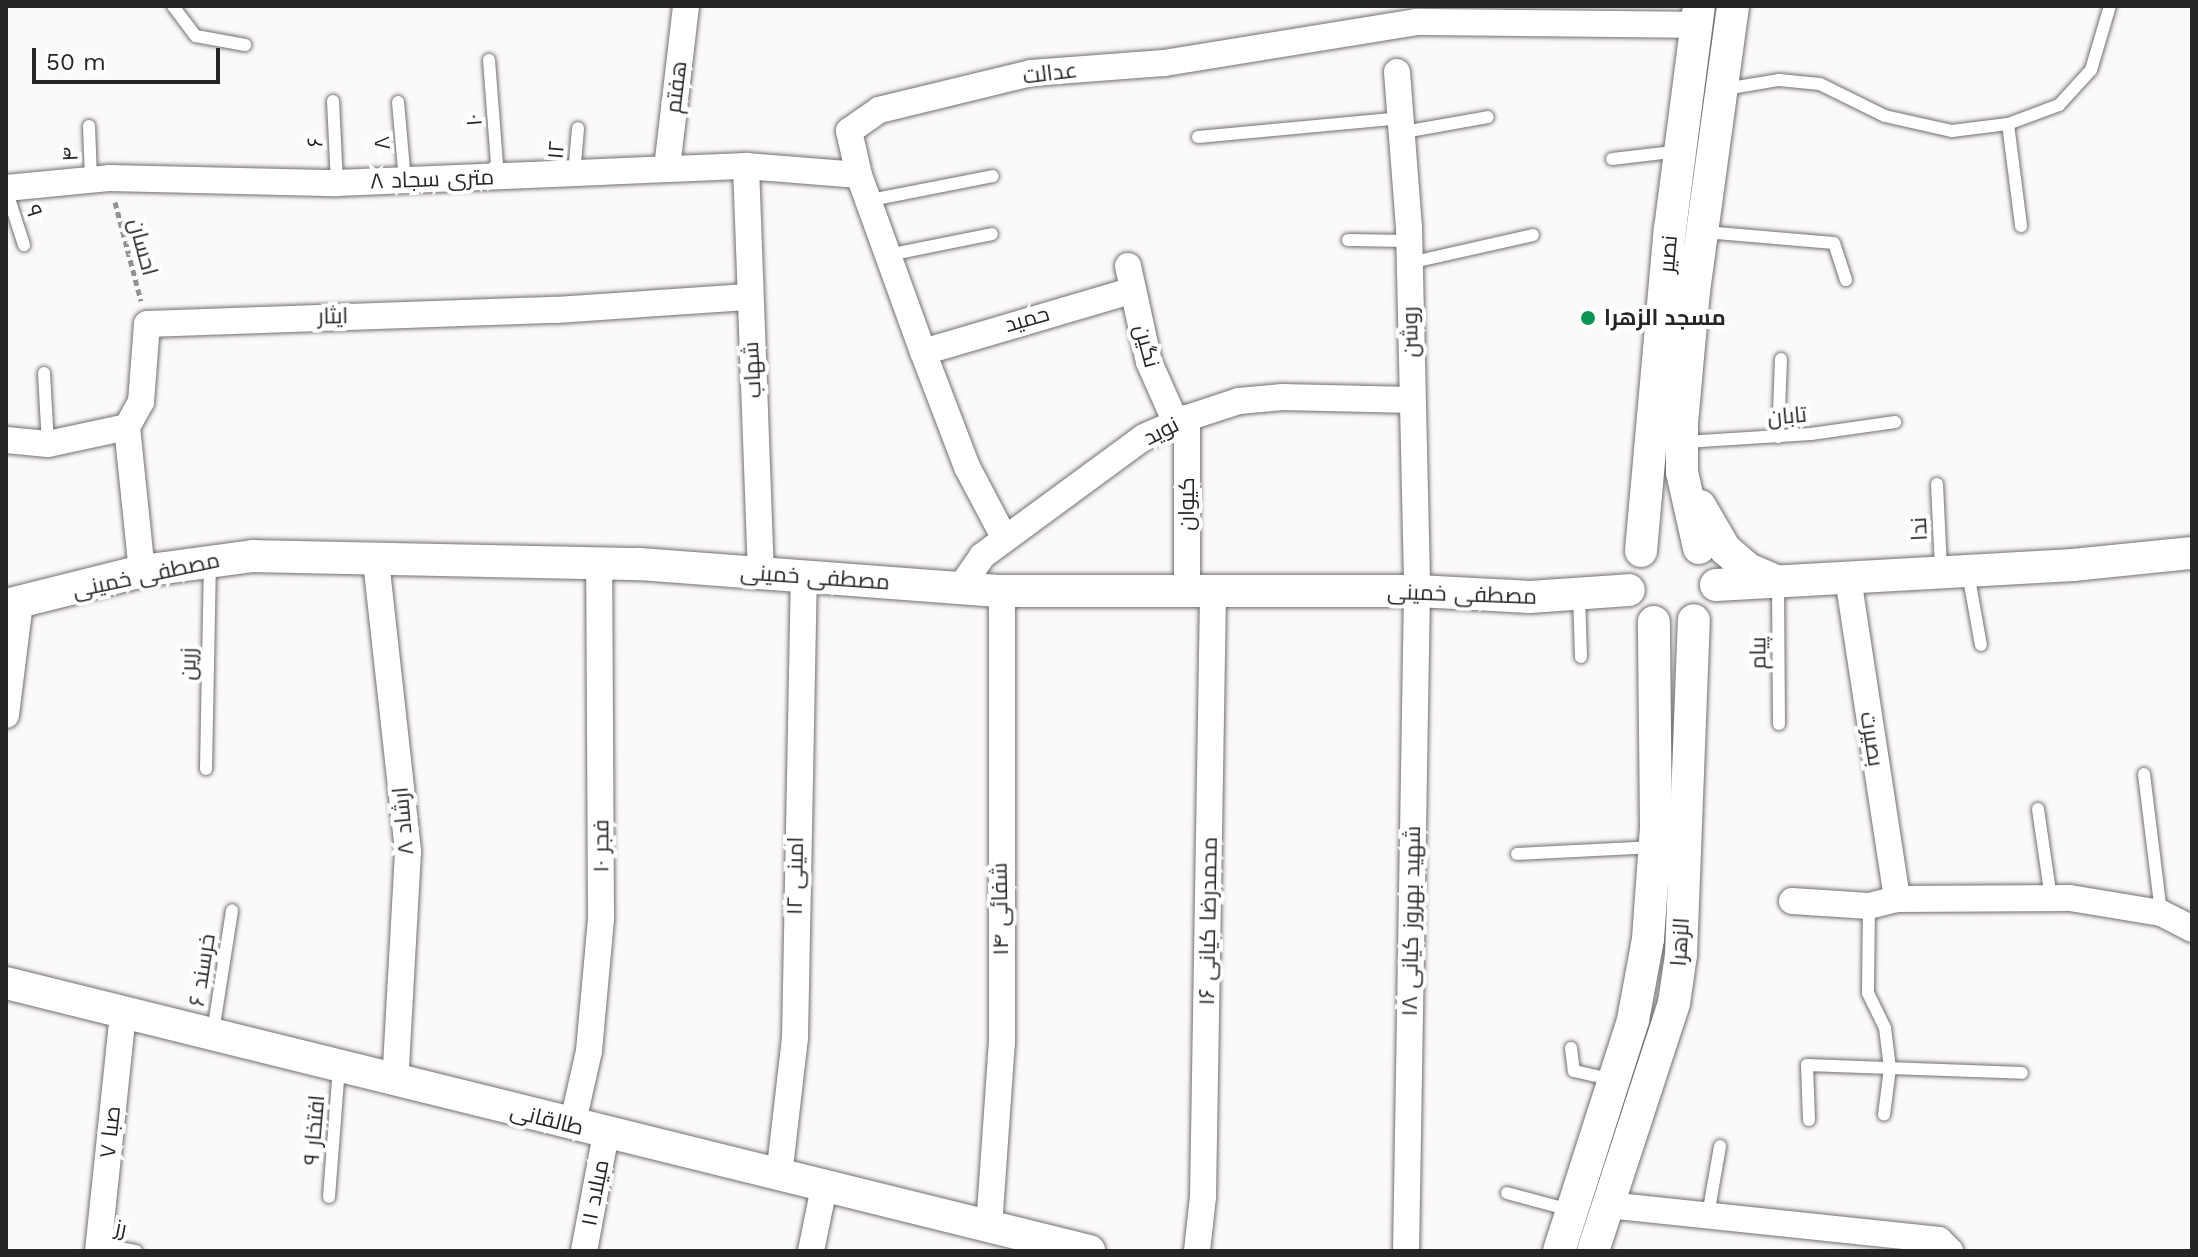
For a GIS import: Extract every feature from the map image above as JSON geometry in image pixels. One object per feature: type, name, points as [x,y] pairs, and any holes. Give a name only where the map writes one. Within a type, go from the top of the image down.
[{"type":"street","name":"هفتم","points":[[667,168],[686,6]]},
{"type":"street","points":[[1699,548],[1680,539],[1659,540],[1641,551],[1630,569],[1629,590],[1637,609],[1654,622],[1674,626],[1694,620],[1709,605],[1716,585],[1712,565],[1699,548],[1682,457],[1702,231],[1733,6]]},
{"type":"street","name":"نصیر","points":[[1641,551],[1680,151],[1698,16]]},
{"type":"street","name":"عدالت","points":[[1005,539],[967,467],[923,352],[871,200],[859,175],[849,131],[879,110],[1031,73],[1164,63],[1416,22],[1698,16]]},
{"type":"street","name":"روشن","points":[[1397,72],[1404,125],[1409,252],[1417,591]]},
{"type":"street","name":"۸ متری سجاد","points":[[6,189],[100,179],[337,183],[746,166],[859,175]]},
{"type":"street","name":"شهاب","points":[[746,166],[748,297],[761,573]]},
{"type":"street","name":"حمید","points":[[923,352],[1131,278]]},
{"type":"street","name":"نگین","points":[[1131,278],[1149,362],[1182,420]]},
{"type":"street","name":"ایثار","points":[[147,324],[556,310],[748,297]]},
{"type":"street","points":[[142,571],[127,427],[141,402],[147,324]]},
{"type":"street","name":"نوید","points":[[960,588],[982,556],[1144,437],[1182,420],[1239,401],[1283,397],[1412,400]]},
{"type":"street","name":"کیوان","points":[[1182,420],[1200,591]]},
{"type":"street","points":[[6,440],[48,444],[127,427]]},
{"type":"street","points":[[1648,468],[1664,478],[1682,457]]},
{"type":"street","points":[[1682,457],[1725,549],[1748,569],[1778,582]]},
{"type":"street","points":[[1716,585],[1954,572],[2192,553]]},
{"type":"street","name":"مصطفی خمینی","points":[[13,604],[142,571],[210,558],[599,564],[804,574],[1002,591],[1579,594],[1629,590]]},
{"type":"street","name":"ارشاد ۸","points":[[376,561],[408,852],[395,1081]]},
{"type":"street","name":"فجر ۱۰","points":[[572,1126],[589,1051],[601,918],[599,564]]},
{"type":"street","name":"امینی ۱۲","points":[[779,1176],[795,1038],[804,574]]},
{"type":"street","name":"بصیرت","points":[[1848,578],[1897,899]]},
{"type":"street","name":"شفائی ۱۴","points":[[989,1227],[1002,1043],[1002,591]]},
{"type":"street","name":"محمدرضا کیانی ۱۶","points":[[1197,1251],[1203,1197],[1200,591]]},
{"type":"street","name":"شهید بهروز کیانی ۱۸","points":[[1406,1251],[1417,591]]},
{"type":"street","points":[[6,715],[13,604]]},
{"type":"street","name":"الزهرا","points":[[1593,1251],[1676,991],[1694,620]]},
{"type":"street","name":"الزهرا","points":[[1559,1251],[1615,1080],[1648,939],[1654,847],[1654,622]]},
{"type":"street","points":[[1655,679],[1666,671],[1679,671],[1691,688]]},
{"type":"street","points":[[1792,901],[1869,906],[1897,899],[2051,898],[2161,913],[2192,929]]},
{"type":"street","name":"طالقانی","points":[[6,983],[572,1126],[989,1227],[1036,1245],[1089,1251]]},
{"type":"street","name":"صبا ۷","points":[[98,1247],[123,1013]]},
{"type":"street","name":"میلاد ۱۱","points":[[584,1251],[606,1134]]},
{"type":"street","points":[[811,1251],[824,1187]]},
{"type":"street","points":[[1608,1205],[1939,1240],[1950,1251]]},
{"type":"lane","points":[[173,6],[196,36],[245,45]]},
{"type":"lane","points":[[1722,89],[1779,80],[1820,84],[1885,116],[1952,131],[2008,124],[2059,105],[2091,70],[2110,6]]},
{"type":"lane","name":"۱۰","points":[[489,60],[498,177]]},
{"type":"lane","name":"۶","points":[[333,101],[337,183]]},
{"type":"lane","name":"۸","points":[[398,102],[405,180]]},
{"type":"lane","points":[[1198,137],[1488,117]]},
{"type":"lane","points":[[2008,124],[2021,226]]},
{"type":"lane","name":"۴","points":[[89,126],[100,179]]},
{"type":"lane","name":"۱۲","points":[[574,175],[578,128]]},
{"type":"lane","points":[[1612,159],[1680,151]]},
{"type":"lane","points":[[871,200],[993,176]]},
{"type":"lane","name":"۹","points":[[6,189],[24,245]]},
{"type":"lane","points":[[1702,231],[1834,243],[1846,280]]},
{"type":"lane","points":[[888,255],[992,234]]},
{"type":"lane","points":[[1348,240],[1409,252],[1533,235]]},
{"type":"lane","points":[[1778,437],[1781,359]]},
{"type":"lane","points":[[44,373],[48,444]]},
{"type":"lane","name":"تابان","points":[[1682,457],[1778,437],[1895,422]]},
{"type":"lane","name":"ندا","points":[[1937,484],[1954,572],[1981,645]]},
{"type":"lane","name":"زرین","points":[[206,769],[210,558]]},
{"type":"lane","name":"پیام","points":[[1778,582],[1779,724]]},
{"type":"lane","points":[[1579,594],[1581,657]]},
{"type":"lane","points":[[2144,774],[2161,913]]},
{"type":"lane","points":[[2038,809],[2051,898]]},
{"type":"lane","points":[[1517,854],[1654,847]]},
{"type":"lane","points":[[1869,906],[1868,993],[1885,1028],[1890,1068],[1884,1115]]},
{"type":"lane","name":"خرسند ۶","points":[[213,1035],[232,910]]},
{"type":"lane","points":[[1571,1048],[1574,1071],[1615,1080]]},
{"type":"lane","points":[[1809,1120],[1807,1065],[2022,1073]]},
{"type":"lane","name":"افتخار ۹","points":[[329,1197],[339,1067]]},
{"type":"lane","points":[[1708,1215],[1720,1146]]},
{"type":"lane","points":[[1507,1193],[1574,1212]]},
{"type":"lane","name":"رز","points":[[98,1247],[136,1251]]},
{"type":"path","name":"احسان","points":[[100,179],[147,324]]},
{"type":"place","name":"مسجد الزهرا","points":[[1588,318]]}]
